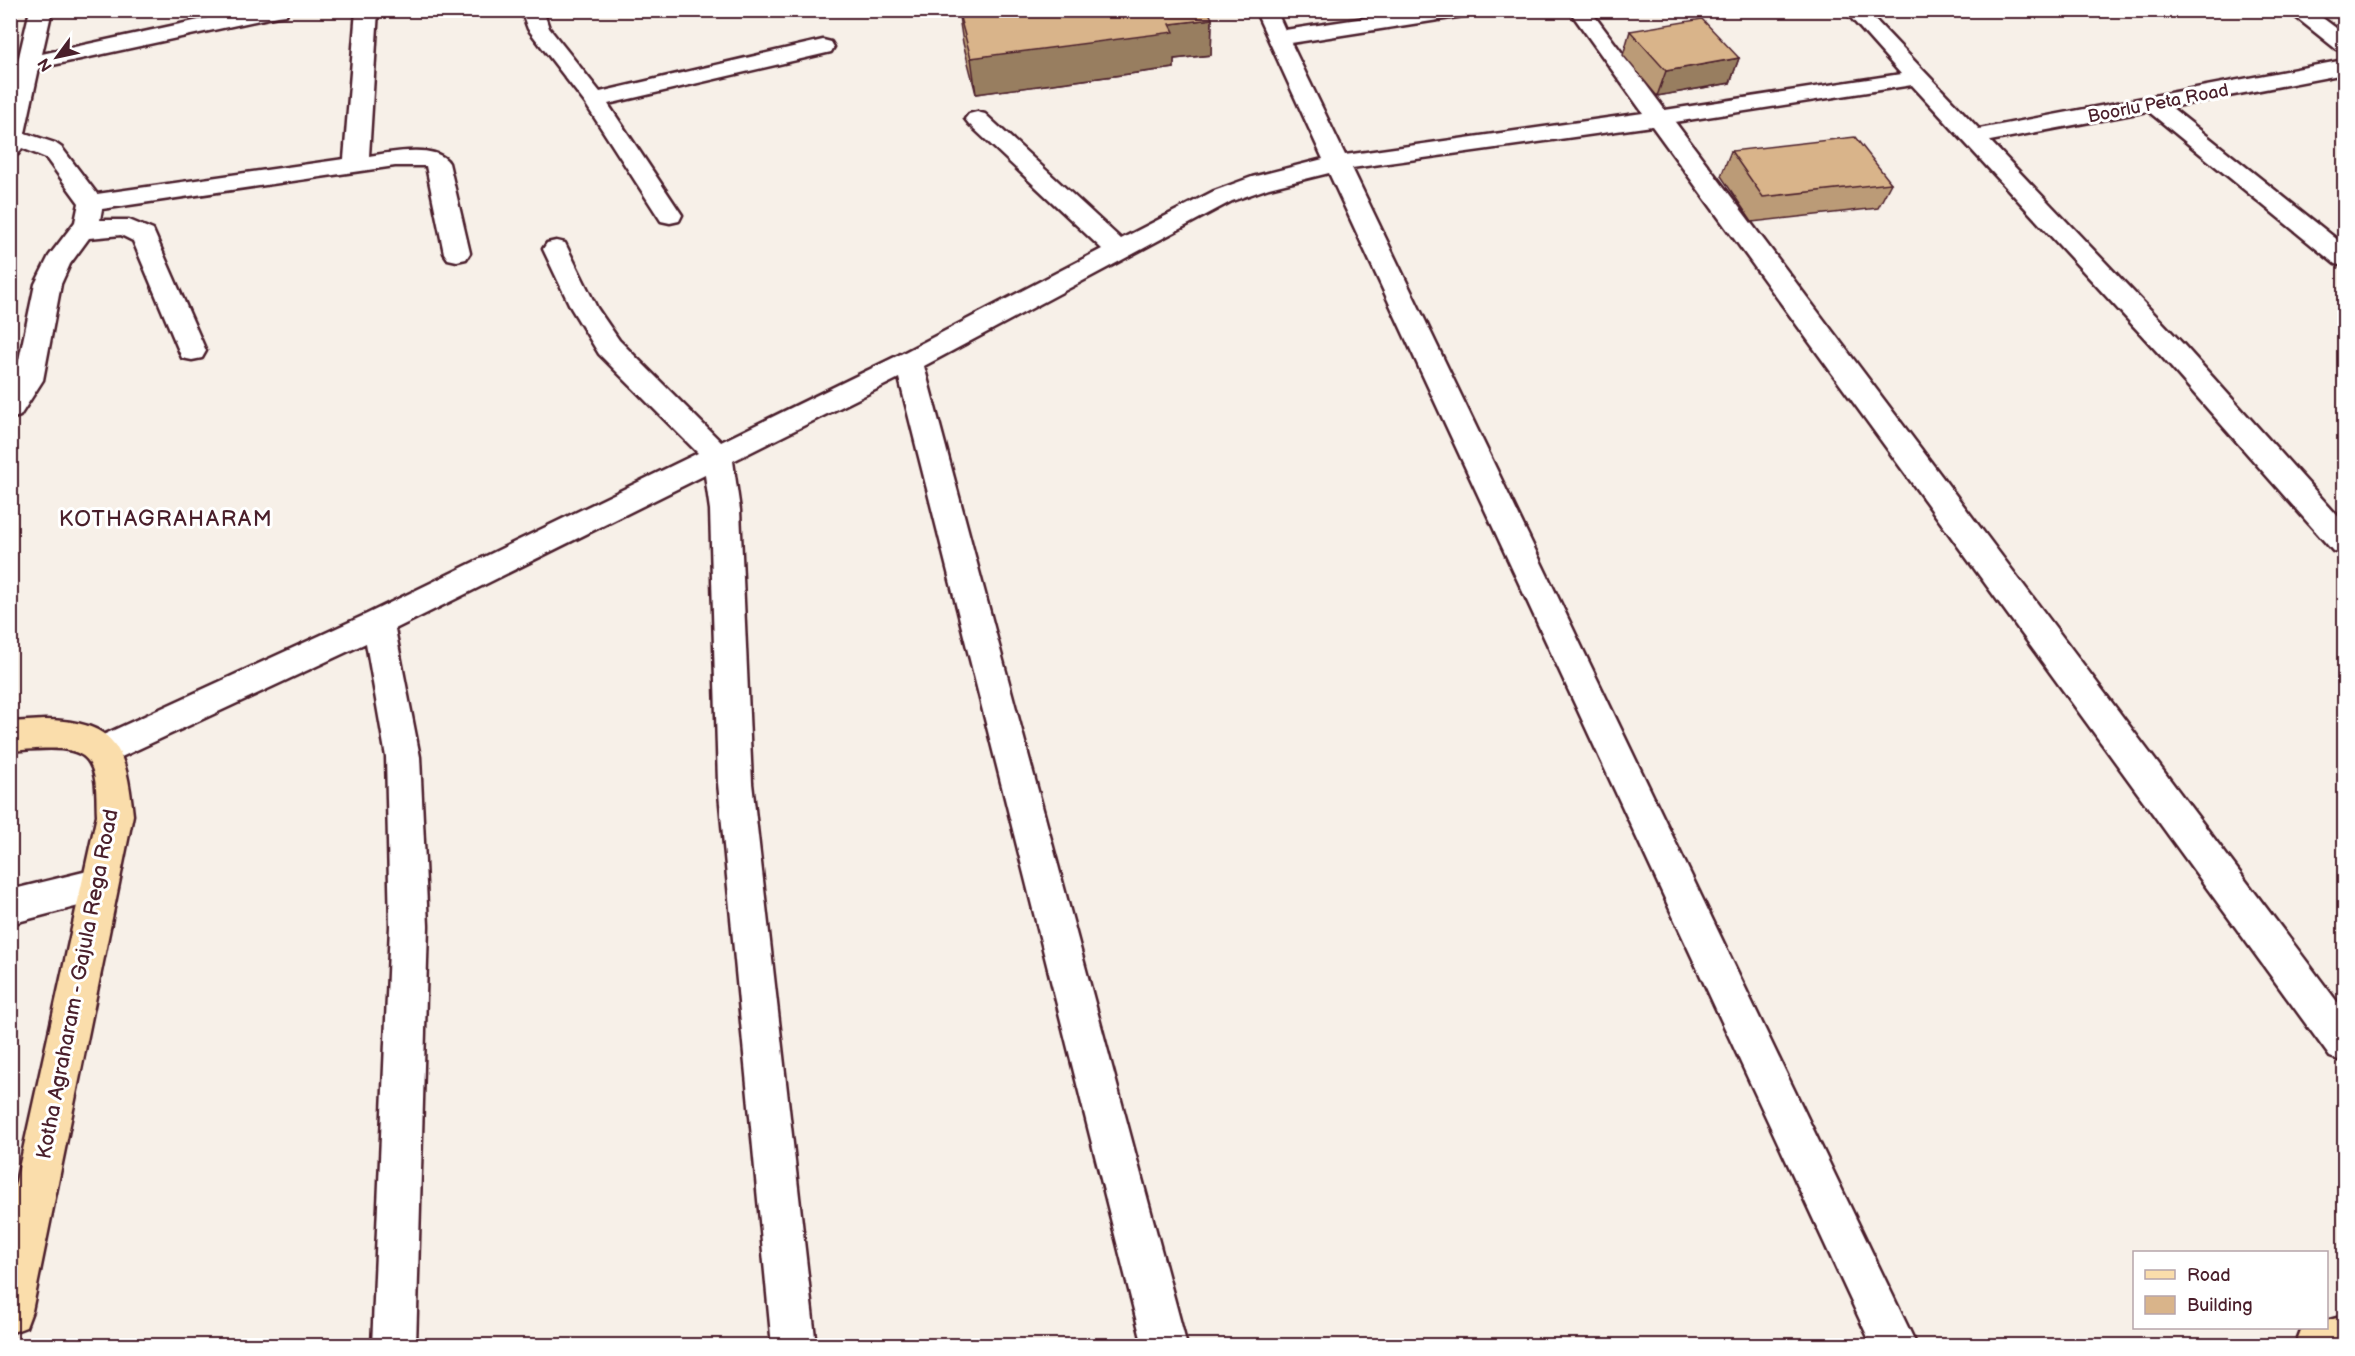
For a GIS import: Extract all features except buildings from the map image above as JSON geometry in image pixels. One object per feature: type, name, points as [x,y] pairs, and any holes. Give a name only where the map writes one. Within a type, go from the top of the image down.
[{"type":"main road","points":[[10,737],[49,734],[86,739],[102,751]]},
{"type":"main road","name":"Kotha Agraharam - Gajula Rega Road","points":[[10,1311],[115,815],[112,780],[102,751]]},
{"type":"main road","points":[[2317,1346],[2344,1338]]},
{"type":"street","points":[[10,409],[29,380],[48,284],[58,262],[90,214],[91,202],[54,153],[47,148],[12,143],[41,10]]},
{"type":"street","points":[[30,63],[278,10]]},
{"type":"street","points":[[356,166],[367,10]]},
{"type":"street","points":[[532,10],[539,29],[594,100],[670,214]]},
{"type":"street","points":[[1464,10],[1271,24],[1895,1346]]},
{"type":"street","points":[[1579,10],[2344,1042]]},
{"type":"street","points":[[1854,10],[1971,138],[2172,350],[2344,543]]},
{"type":"street","points":[[2298,10],[2344,44]]},
{"type":"street","points":[[594,100],[823,47]]},
{"type":"street","name":"Boorlu Peta Road","points":[[1971,138],[2154,105],[2344,67]]},
{"type":"street","points":[[102,751],[378,623],[909,362],[1223,196],[1262,180],[1336,163],[1660,118],[1916,78]]},
{"type":"street","points":[[2154,105],[2344,258]]},
{"type":"street","points":[[977,119],[1119,251]]},
{"type":"street","points":[[91,202],[395,159],[431,159],[437,164],[457,253]]},
{"type":"street","points":[[80,231],[127,226],[144,236],[192,351]]},
{"type":"street","points":[[556,249],[596,330],[609,347],[717,455],[725,510],[735,783],[794,1346]]},
{"type":"street","points":[[909,362],[1165,1346]]},
{"type":"street","points":[[378,623],[403,757],[409,926],[394,1346]]},
{"type":"street","points":[[10,907],[100,885]]},
{"type":"district","name":"KOTHAGRAHARAM","points":[[166,518]]}]
